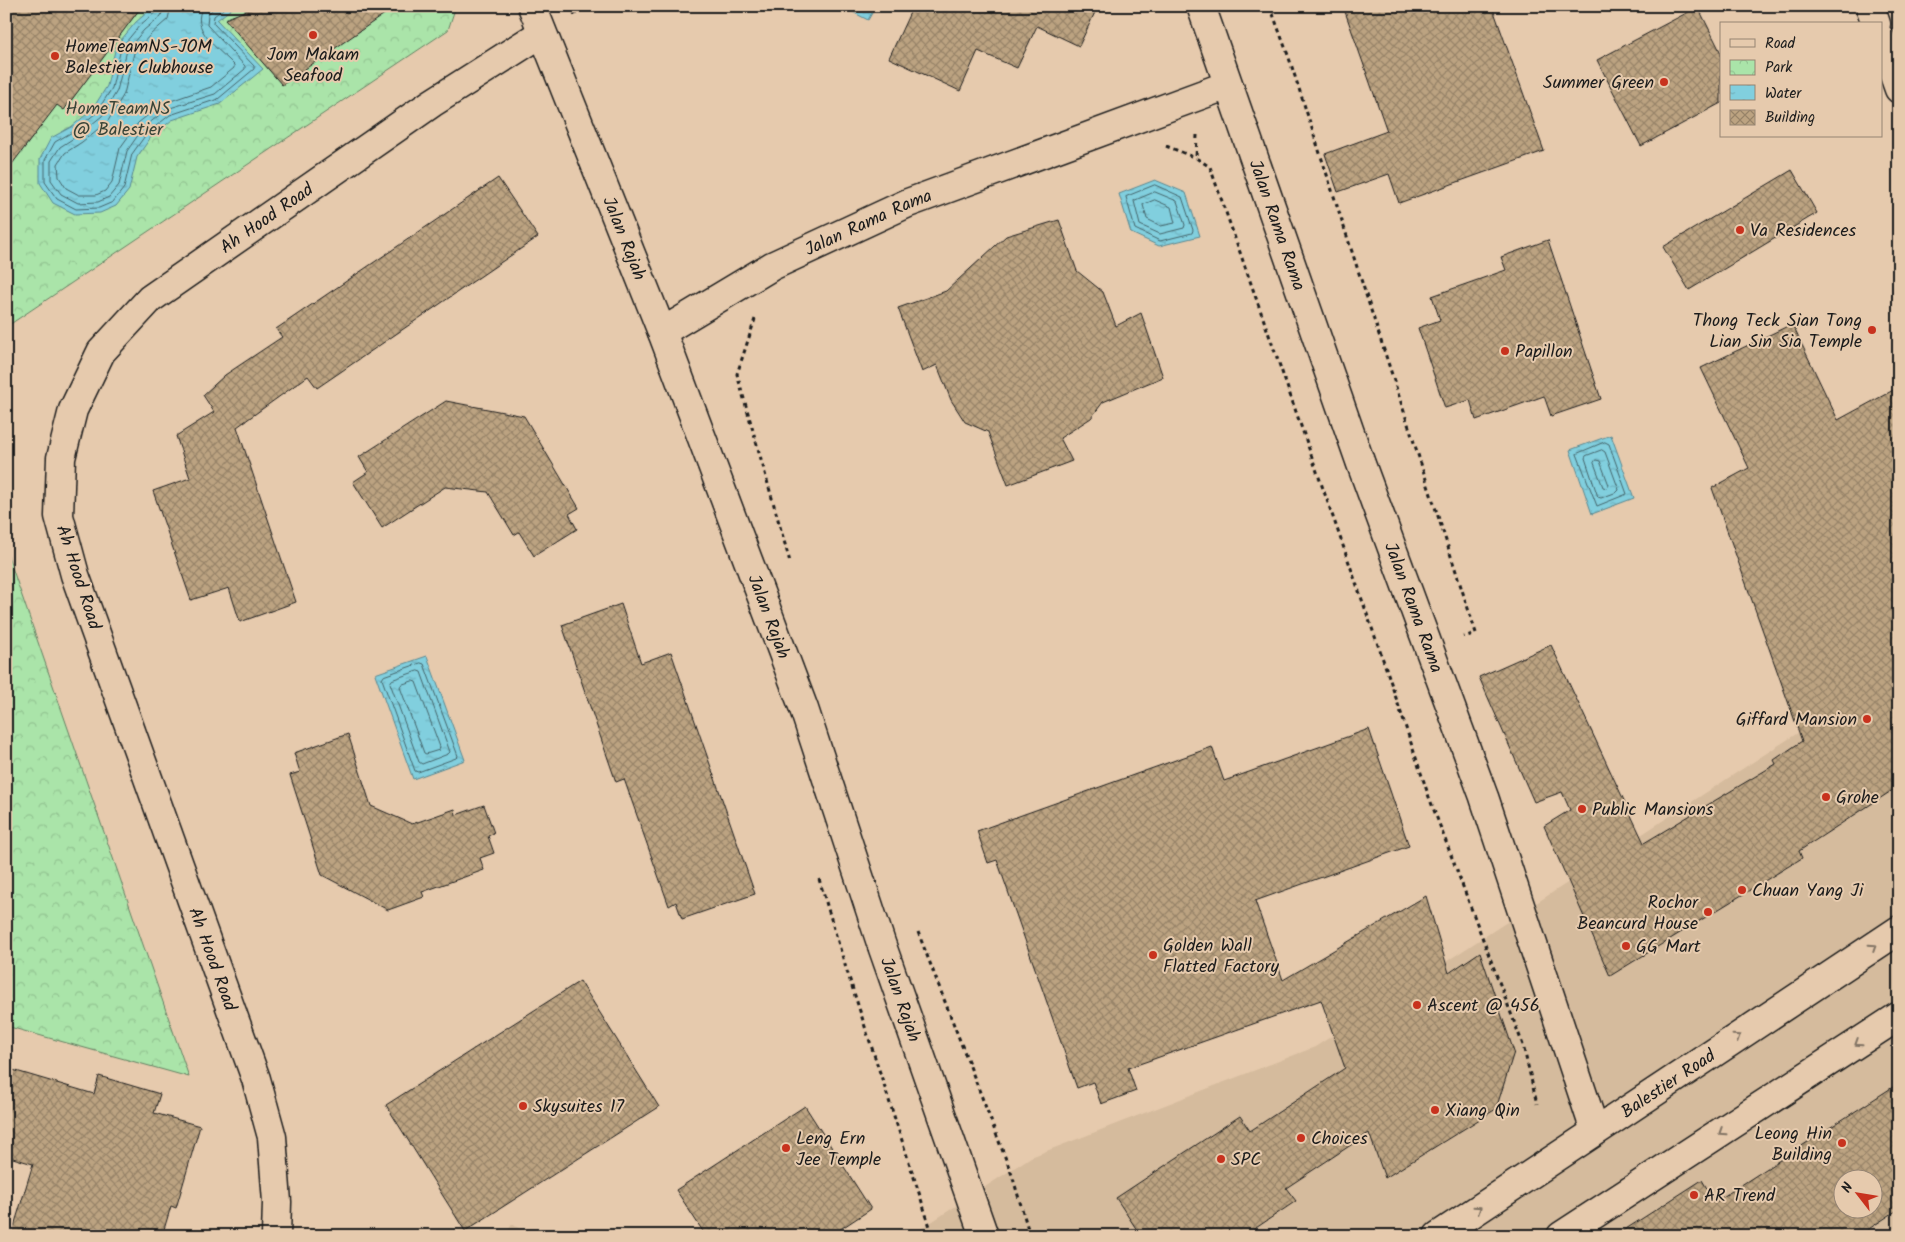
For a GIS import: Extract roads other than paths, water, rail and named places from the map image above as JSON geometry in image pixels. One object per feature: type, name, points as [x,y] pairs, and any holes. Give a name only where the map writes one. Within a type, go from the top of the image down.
[{"type":"street","name":"Jalan Rajah","points":[[532,6],[662,332],[804,709],[881,942],[984,1236]]},
{"type":"street","name":"Jalan Rama Rama","points":[[1201,6],[1361,464],[1484,797],[1594,1131]]},
{"type":"street","points":[[1870,6],[1875,22]]},
{"type":"street","name":"Ah Hood Road","points":[[276,1236],[277,1202],[272,1137],[256,1079],[76,575],[60,516],[61,458],[73,410],[101,352],[150,299],[432,103],[542,33]]},
{"type":"street","points":[[1882,42],[1899,90]]},
{"type":"street","name":"Jalan Rama Rama","points":[[662,332],[772,266],[908,203],[1228,85]]},
{"type":"street","name":"Balestier Road","points":[[1438,1236],[1899,930]]},
{"type":"street","points":[[1561,1236],[1899,1016]]},
{"type":"water","points":[[155,6],[235,6],[217,20],[263,69],[220,104],[172,120],[151,137],[137,157],[129,190],[116,206],[100,213],[75,214],[53,203],[40,183],[40,159],[51,138],[71,127],[92,110],[107,86],[116,46],[136,22]]},
{"type":"water","points":[[841,6],[876,6],[868,20]]},
{"type":"water","points":[[1155,180],[1186,193],[1200,236],[1159,246],[1131,233],[1119,194]]},
{"type":"water","points":[[1611,435],[1634,498],[1592,514],[1570,450]]},
{"type":"water","points":[[427,656],[465,760],[413,779],[375,674]]},
{"type":"place","name":"Jom Makam Seafood","points":[[313,35]]},
{"type":"place","name":"HomeTeamNS-JOM Balestier Clubhouse","points":[[55,56]]},
{"type":"place","name":"Summer Green","points":[[1664,82]]},
{"type":"place","name":"Va Residences","points":[[1740,230]]},
{"type":"place","name":"Thong Teck Sian Tong Lian Sin Sia Temple","points":[[1872,330]]},
{"type":"place","name":"Papillon","points":[[1505,351]]},
{"type":"place","name":"Giffard Mansion","points":[[1867,719]]},
{"type":"place","name":"Grohe","points":[[1826,797]]},
{"type":"place","name":"Public Mansions","points":[[1582,809]]},
{"type":"place","name":"Chuan Yang Ji","points":[[1742,890]]},
{"type":"place","name":"Rochor Beancurd House","points":[[1708,912]]},
{"type":"place","name":"GG Mart","points":[[1626,946]]},
{"type":"place","name":"Golden Wall Flatted Factory","points":[[1153,955]]},
{"type":"place","name":"Ascent @ 456","points":[[1417,1005]]},
{"type":"place","name":"Skysuites 17","points":[[523,1106]]},
{"type":"place","name":"Xiang Qin","points":[[1435,1110]]},
{"type":"place","name":"Choices","points":[[1301,1138]]},
{"type":"place","name":"Leong Hin Building","points":[[1842,1143]]},
{"type":"place","name":"Leng Ern Jee Temple","points":[[786,1148]]},
{"type":"place","name":"SPC","points":[[1221,1159]]},
{"type":"place","name":"AR Trend","points":[[1694,1195]]},
{"type":"park label","name":"HomeTeamNS @ Balestier","points":[[118,118]]}]
